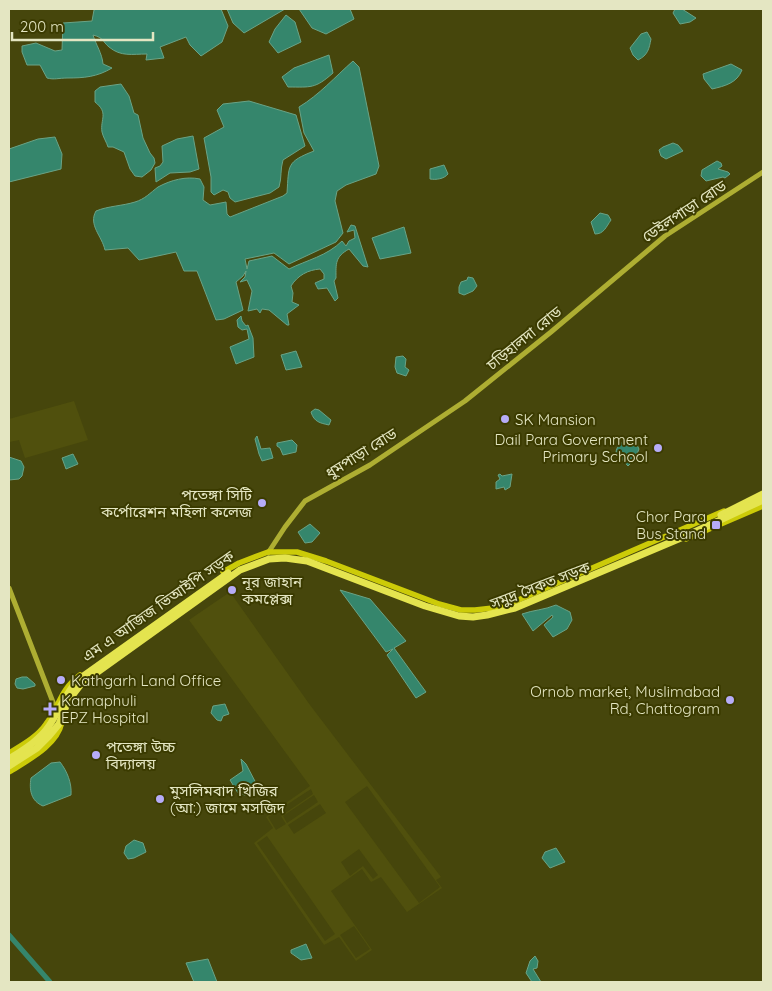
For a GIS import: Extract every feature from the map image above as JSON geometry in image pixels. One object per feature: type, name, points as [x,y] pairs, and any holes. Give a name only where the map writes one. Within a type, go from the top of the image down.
[{"type":"highway","points":[[9,759],[38,738],[48,728],[68,691],[79,679],[217,580],[240,566],[263,556],[284,554],[307,557],[434,605],[458,612],[488,612],[514,604],[706,522],[763,493]]},
{"type":"highway","points":[[9,766],[36,748],[49,736],[58,724],[68,701],[81,684],[240,570],[269,557],[307,561],[425,606],[459,616],[487,615],[515,608],[688,535],[763,500]]},
{"type":"main road","name":"ডেইলপাড়া রোড","points":[[575,312],[665,236],[763,172]]},
{"type":"main road","name":"চড়িহালদা রোড","points":[[488,382],[575,312]]},
{"type":"main road","name":"ধুমপাড়া রোড","points":[[269,557],[305,501],[370,465],[464,401],[488,382]]},
{"type":"main road","name":"সমুদ্র সৈকত সড়ক","points":[[326,561],[439,604],[461,610],[493,608],[516,601],[660,540],[763,493]]},
{"type":"main road","name":"সমুদ্র সৈকত সড়ক","points":[[320,569],[431,611],[460,619],[488,618],[515,611],[763,506]]},
{"type":"main road","name":"এম এ আজিজ ভিআইপি সড়ক","points":[[9,753],[45,727],[62,694],[70,683],[223,572],[239,563],[297,552],[326,561]]},
{"type":"main road","name":"এম এ আজিজ ভিআইপি সড়ক","points":[[9,772],[42,750],[57,734],[74,695],[103,671],[240,574],[269,557],[299,562],[320,569]]},
{"type":"main road","points":[[9,588],[55,708],[64,717]]},
{"type":"shaded area","points":[[221,9],[228,26],[222,42],[201,56],[190,45],[186,37],[160,47],[164,58],[146,60],[147,54],[118,52],[93,35],[103,64],[112,68],[106,71],[85,77],[52,79],[47,78],[40,65],[27,65],[22,52],[22,46],[36,43],[55,51],[62,50],[63,23],[92,21],[94,10]]},
{"type":"shaded area","points":[[227,9],[285,9],[244,33],[233,23]]},
{"type":"shaded area","points":[[299,9],[350,9],[354,19],[326,34],[312,28]]},
{"type":"shaded area","points":[[675,9],[682,9],[696,18],[690,22],[680,24],[673,13]]},
{"type":"shaded area","points":[[286,15],[295,22],[301,42],[278,53],[269,42],[275,29]]},
{"type":"shaded area","points":[[647,32],[651,39],[649,49],[638,60],[630,48],[641,34]]},
{"type":"shaded area","points":[[329,55],[333,73],[322,82],[312,86],[288,87],[282,77],[294,68]]},
{"type":"shaded area","points":[[353,61],[359,67],[379,166],[376,174],[346,185],[337,191],[335,201],[343,233],[336,242],[289,264],[274,253],[245,259],[247,269],[249,261],[272,256],[289,269],[323,254],[342,241],[346,246],[349,241],[355,238],[354,230],[347,232],[351,225],[355,226],[368,267],[363,266],[349,249],[341,255],[337,261],[336,278],[334,281],[338,298],[335,301],[327,288],[318,289],[315,283],[324,279],[324,274],[320,269],[304,274],[291,286],[293,293],[292,302],[299,305],[287,314],[289,325],[287,325],[269,310],[262,309],[260,313],[257,309],[248,311],[252,291],[247,280],[240,282],[245,277],[246,271],[236,282],[243,310],[224,319],[216,320],[197,271],[184,271],[176,252],[139,260],[128,248],[105,250],[95,226],[94,216],[96,211],[139,201],[168,182],[184,178],[200,179],[204,187],[203,200],[210,205],[226,202],[227,214],[230,217],[287,193],[288,176],[291,166],[298,158],[314,151],[304,133],[299,107]]},
{"type":"shaded area","points":[[731,64],[742,70],[737,78],[721,87],[712,89],[704,79],[703,74]]},
{"type":"shaded area","points":[[121,84],[129,96],[134,113],[138,115],[143,138],[154,158],[155,163],[151,170],[142,177],[135,176],[130,169],[124,152],[108,147],[102,132],[103,113],[95,102],[95,91],[100,87]]},
{"type":"shaded area","points":[[249,101],[296,115],[305,146],[283,160],[279,187],[270,193],[235,202],[230,198],[228,192],[223,190],[214,195],[211,192],[211,177],[204,138],[224,127],[217,110],[223,104]]},
{"type":"shaded area","points":[[193,136],[199,169],[190,172],[170,173],[156,182],[155,168],[163,162],[162,146],[177,139]]},
{"type":"shaded area","points":[[55,137],[62,154],[61,169],[9,182],[9,149],[38,139]]},
{"type":"shaded area","points":[[673,143],[678,145],[683,151],[666,159],[661,156],[659,150]]},
{"type":"shaded area","points":[[717,161],[722,166],[718,169],[730,174],[725,178],[706,181],[701,176],[702,170]]},
{"type":"shaded area","points":[[444,165],[448,174],[446,176],[440,179],[430,179],[430,169]]},
{"type":"shaded area","points":[[600,213],[608,215],[611,220],[603,231],[595,234],[591,222]]},
{"type":"shaded area","points":[[404,227],[411,253],[380,259],[372,238]]},
{"type":"shaded area","points":[[468,277],[473,278],[477,286],[473,291],[464,295],[459,293],[459,287],[461,282],[467,280]]},
{"type":"shaded area","points":[[241,316],[242,321],[246,326],[248,325],[253,338],[254,357],[236,364],[230,347],[249,339],[247,329],[242,330],[238,327],[237,320]]},
{"type":"shaded area","points":[[296,351],[302,367],[286,370],[281,355]]},
{"type":"shaded area","points":[[403,356],[406,359],[405,367],[409,370],[406,376],[397,373],[395,367],[396,357]]},
{"type":"shaded area","points":[[74,401],[88,440],[25,458],[19,440],[9,442],[9,419]]},
{"type":"shaded area","points":[[315,409],[331,420],[329,425],[320,423],[314,418],[311,412]]},
{"type":"shaded area","points":[[257,436],[261,449],[270,448],[273,458],[262,461],[255,439]]},
{"type":"shaded area","points":[[631,439],[639,449],[635,459],[628,466],[616,453],[621,443]]},
{"type":"shaded area","points":[[292,440],[297,445],[296,452],[283,455],[277,443]]},
{"type":"shaded area","points":[[73,454],[78,464],[66,469],[62,458]]},
{"type":"shaded area","points":[[9,457],[21,461],[24,467],[22,476],[19,479],[9,480]]},
{"type":"shaded area","points":[[512,474],[510,487],[505,490],[504,487],[496,489],[496,482],[500,479],[498,475],[502,476]]},
{"type":"shaded area","points":[[310,524],[320,533],[312,542],[305,543],[298,532]]},
{"type":"shaded area","points":[[340,590],[370,599],[406,641],[394,648],[426,692],[416,698],[387,655],[393,649],[386,652]]},
{"type":"shaded area","points":[[230,592],[310,705],[441,877],[436,880],[442,888],[407,912],[381,877],[371,882],[362,869],[331,891],[372,950],[356,961],[339,937],[324,945],[254,843],[273,828],[266,817],[310,786],[189,620]],"holes":[[[367,786],[440,887],[419,903],[345,802]],[[311,789],[313,794],[281,816],[286,824],[276,830],[268,817]],[[314,795],[318,802],[287,823],[283,816]],[[320,804],[326,813],[294,834],[288,825]],[[267,836],[335,934],[325,941],[257,843]],[[359,849],[378,875],[373,879],[363,866],[350,876],[341,862]],[[354,926],[370,949],[356,958],[340,935]]]},
{"type":"shaded area","points":[[556,605],[570,612],[572,620],[567,629],[553,637],[544,625],[553,617],[552,615],[533,631],[522,614],[547,608]]},
{"type":"shaded area","points":[[27,677],[35,686],[23,689],[17,688],[15,684],[16,679]]},
{"type":"shaded area","points":[[225,704],[229,714],[223,716],[221,721],[217,720],[211,713],[213,706]]},
{"type":"shaded area","points":[[241,759],[246,764],[258,787],[245,795],[238,793],[230,780],[243,771]]},
{"type":"shaded area","points":[[60,762],[65,769],[71,786],[71,795],[43,806],[33,798],[30,787],[31,778],[51,763]]},
{"type":"shaded area","points":[[134,840],[143,843],[146,852],[128,859],[124,853],[126,846]]},
{"type":"shaded area","points":[[556,848],[565,862],[550,868],[542,858],[545,852]]},
{"type":"shaded area","points":[[306,944],[312,958],[301,960],[291,953],[291,950]]},
{"type":"shaded area","points":[[535,956],[538,961],[537,968],[533,969],[541,982],[532,982],[526,973],[530,961]]},
{"type":"shaded area","points":[[208,959],[217,982],[194,982],[186,963]]},
{"type":"waterway","points":[[9,935],[50,982]]},
{"type":"place","name":"SK Mansion","points":[[505,419]]},
{"type":"place","name":"Dail Para Government Primary School","points":[[658,448]]},
{"type":"place","name":"পতেঙ্গা সিটি কর্পোরেশন মহিলা কলেজ","points":[[262,503]]},
{"type":"place","name":"Chor Para Bus Stand","points":[[716,525]]},
{"type":"place","name":"নূর জাহান কমপ্লেক্স","points":[[232,590]]},
{"type":"place","name":"Kathgarh Land Office","points":[[61,680]]},
{"type":"place","name":"Ornob market, Muslimabad Rd, Chattogram","points":[[730,700]]},
{"type":"place","name":"Karnaphuli EPZ Hospital","points":[[50,709]]},
{"type":"place","name":"পতেঙ্গা উচ্চ বিদ্যালয়","points":[[96,755]]},
{"type":"place","name":"মুসলিমবাদ খিজির (আ:) জামে মসজিদ","points":[[160,799]]}]
